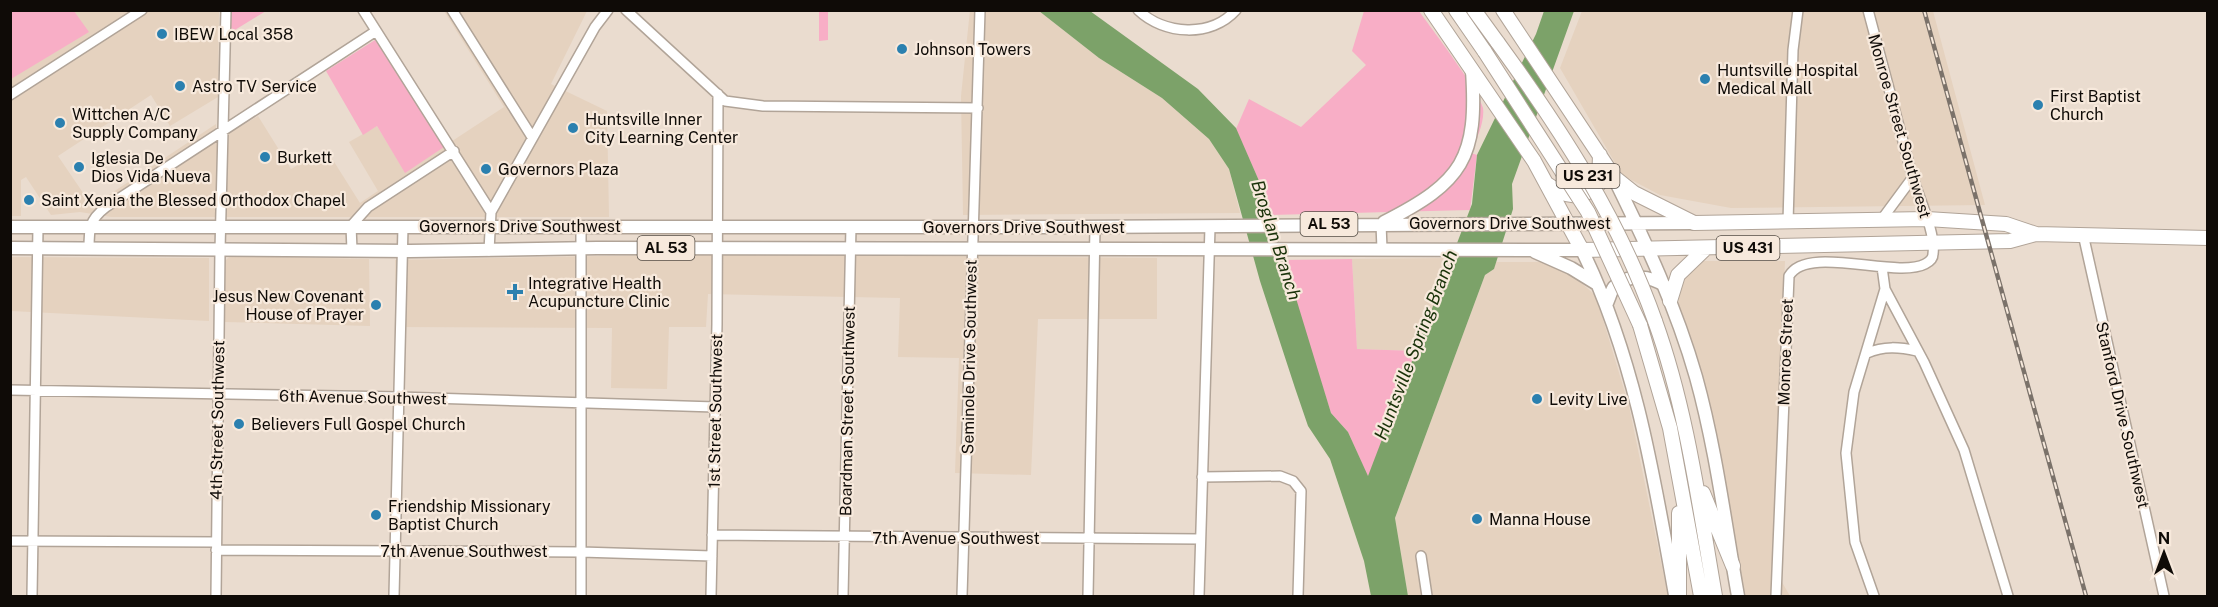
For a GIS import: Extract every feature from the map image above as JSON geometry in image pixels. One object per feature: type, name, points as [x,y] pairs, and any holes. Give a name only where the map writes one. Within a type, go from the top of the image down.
[{"type":"highway","points":[[1431,10],[1534,161],[1582,250]]},
{"type":"highway","name":"US 231","points":[[1456,10],[1588,212],[1640,325],[1663,398],[1701,597]]},
{"type":"highway","name":"US 231","points":[[1474,10],[1537,96],[1588,175],[1631,257],[1655,321],[1680,400],[1714,597]]},
{"type":"highway","points":[[1482,10],[1496,40]]},
{"type":"highway","name":"US 431","points":[[1503,10],[1614,177],[1634,193],[1694,223]]},
{"type":"highway","points":[[1545,182],[1573,197],[1590,192],[1599,184],[1600,154]]},
{"type":"highway","name":"Governors Drive Southwest","points":[[1694,223],[1927,219],[2006,224],[2036,234]]},
{"type":"highway","name":"Governors Drive Southwest","points":[[1582,250],[2010,241],[2036,234],[2208,238]]},
{"type":"highway","points":[[1670,301],[1678,275],[1705,249]]},
{"type":"highway","points":[[1692,462],[1733,566]]},
{"type":"highway","points":[[1677,597],[1678,472]]},
{"type":"main road","points":[[1381,224],[1427,198],[1444,184],[1466,155],[1474,123],[1472,70]]},
{"type":"main road","points":[[1614,177],[1665,286],[1696,378],[1716,469],[1738,597]]},
{"type":"main road","name":"Governors Drive Southwest","points":[[10,226],[1210,227],[1456,222],[1694,223]]},
{"type":"main road","name":"Governors Drive Southwest","points":[[10,248],[1582,250]]},
{"type":"main road","points":[[1529,249],[1578,272],[1600,287]]},
{"type":"main road","points":[[1582,250],[1600,287],[1636,394],[1677,597]]},
{"type":"main road","points":[[1606,305],[1613,288],[1628,279],[1651,278],[1665,286]]},
{"type":"street","points":[[10,95],[142,10]]},
{"type":"street","name":"4th Street Southwest","points":[[216,597],[220,225],[226,10]]},
{"type":"street","points":[[363,10],[491,212]]},
{"type":"street","points":[[452,10],[532,136]]},
{"type":"street","points":[[489,250],[491,212],[595,27],[608,10]]},
{"type":"street","points":[[626,10],[725,101],[763,106],[978,108]]},
{"type":"street","name":"Seminole Drive Southwest","points":[[962,597],[980,10]]},
{"type":"street","points":[[1138,10],[1171,30],[1201,28],[1226,21],[1236,10]]},
{"type":"street","points":[[1788,222],[1793,50],[1798,10]]},
{"type":"street","name":"Monroe Street Southwest","points":[[1868,10],[1932,242]]},
{"type":"street","points":[[89,249],[88,226],[94,217],[106,207],[376,31]]},
{"type":"street","name":"1st Street Southwest","points":[[711,597],[718,248],[718,94]]},
{"type":"street","points":[[352,250],[351,226],[368,207],[454,152]]},
{"type":"street","points":[[1882,219],[1913,177]]},
{"type":"street","points":[[1381,224],[1382,249]]},
{"type":"street","points":[[394,597],[403,226]]},
{"type":"street","points":[[581,226],[583,403],[581,597]]},
{"type":"street","name":"Boardman Street Southwest","points":[[843,597],[851,226]]},
{"type":"street","points":[[32,597],[38,227]]},
{"type":"street","points":[[1088,597],[1095,227]]},
{"type":"street","points":[[1199,597],[1210,227]]},
{"type":"street","name":"Stanford Drive Southwest","points":[[2083,234],[2164,597]]},
{"type":"street","name":"Monroe Street","points":[[1776,597],[1790,276],[1793,270],[1804,265],[1859,262],[1882,267],[1922,266],[1934,255],[1932,242]]},
{"type":"street","points":[[1882,267],[1886,289],[1964,450],[2008,597]]},
{"type":"street","points":[[1874,597],[1855,542],[1846,453],[1854,392],[1886,289]]},
{"type":"street","points":[[1866,353],[1878,348],[1900,347],[1917,351]]},
{"type":"street","name":"6th Avenue Southwest","points":[[10,390],[399,397],[715,407]]},
{"type":"street","points":[[1202,477],[1280,476],[1293,481],[1300,491],[1298,597]]},
{"type":"street","name":"7th Avenue Southwest","points":[[712,535],[1200,539]]},
{"type":"street","name":"7th Avenue Southwest","points":[[10,541],[712,556]]},
{"type":"street","points":[[1421,556],[1427,597]]},
{"type":"shaded area","points":[[11,10],[74,11],[89,32],[11,79]]},
{"type":"shaded area","points":[[230,10],[266,11],[230,33]]},
{"type":"shaded area","points":[[970,10],[1039,11],[1099,58],[1162,98],[1209,139],[1229,169],[1240,213],[963,215],[961,96]]},
{"type":"shaded area","points":[[10,11],[219,11],[218,97],[170,126],[151,95],[58,156],[92,206],[216,124],[216,135],[226,135],[258,116],[291,169],[326,149],[360,203],[378,191],[349,142],[377,126],[405,172],[504,107],[444,11],[587,11],[551,84],[607,111],[609,217],[111,217],[80,212],[51,215],[26,177],[21,180],[21,216],[11,216]]},
{"type":"shaded area","points":[[819,11],[828,11],[828,40],[819,41]]},
{"type":"shaded area","points":[[1364,11],[1419,11],[1480,100],[1483,119],[1471,153],[1477,155],[1470,210],[1270,215],[1263,190],[1236,129],[1249,99],[1301,127],[1366,65],[1352,51]]},
{"type":"shaded area","points":[[1582,11],[1933,11],[1985,205],[1731,208],[1660,195],[1622,175],[1560,68]]},
{"type":"shaded area","points":[[375,40],[447,145],[405,173],[377,126],[363,135],[326,71]]},
{"type":"shaded area","points":[[708,254],[1157,258],[1157,319],[1038,319],[1031,475],[955,473],[959,358],[898,357],[900,298],[708,294],[706,327],[669,327],[667,389],[611,388],[612,328],[396,327],[395,260]]},
{"type":"shaded area","points":[[230,256],[369,259],[370,326],[225,322],[225,261]]},
{"type":"shaded area","points":[[10,257],[209,258],[209,321],[11,311]]},
{"type":"shaded area","points":[[1452,258],[1417,351],[1357,349],[1352,259]]},
{"type":"shaded area","points":[[1352,259],[1357,349],[1417,351],[1368,477],[1348,432],[1331,413],[1282,260]]},
{"type":"shaded area","points":[[1702,261],[1785,261],[1772,565],[1790,596],[1745,596],[1702,377],[1679,306],[1679,290],[1686,273]]},
{"type":"shaded area","points":[[1496,262],[1548,262],[1577,279],[1596,296],[1629,406],[1668,596],[1408,596],[1395,518],[1485,275],[1494,269]]},
{"type":"water","name":"Broglan Branch","points":[[1039,11],[1090,11],[1198,89],[1236,128],[1263,190],[1331,413],[1348,432],[1368,476],[1472,204],[1477,155],[1536,34],[1544,11],[1574,11],[1512,184],[1513,209],[1494,269],[1485,275],[1395,518],[1408,596],[1371,596],[1364,561],[1330,459],[1308,426],[1295,388],[1260,281],[1229,169],[1209,139],[1162,98],[1099,58]]},
{"type":"railway","points":[[1924,10],[2086,596]]},
{"type":"place","name":"IBEW Local 358","points":[[162,34]]},
{"type":"place","name":"Johnson Towers","points":[[902,49]]},
{"type":"place","name":"Huntsville Hospital Medical Mall","points":[[1705,79]]},
{"type":"place","name":"Astro TV Service","points":[[180,86]]},
{"type":"place","name":"First Baptist Church","points":[[2038,105]]},
{"type":"place","name":"Wittchen A/C Supply Company","points":[[60,123]]},
{"type":"place","name":"Huntsville Inner City Learning Center","points":[[573,128]]},
{"type":"place","name":"Burkett","points":[[265,157]]},
{"type":"place","name":"Iglesia De Dios Vida Nueva","points":[[79,167]]},
{"type":"place","name":"Governors Plaza","points":[[486,169]]},
{"type":"place","name":"Saint Xenia the Blessed Orthodox Chapel","points":[[29,200]]},
{"type":"place","name":"Integrative Health Acupuncture Clinic","points":[[515,292]]},
{"type":"place","name":"Jesus New Covenant House of Prayer","points":[[376,305]]},
{"type":"place","name":"Levity Live","points":[[1537,399]]},
{"type":"place","name":"Believers Full Gospel Church","points":[[239,424]]},
{"type":"place","name":"Friendship Missionary Baptist Church","points":[[376,515]]},
{"type":"place","name":"Manna House","points":[[1477,519]]},
{"type":"water label","name":"Huntsville Spring Branch","points":[[1416,345]]}]
